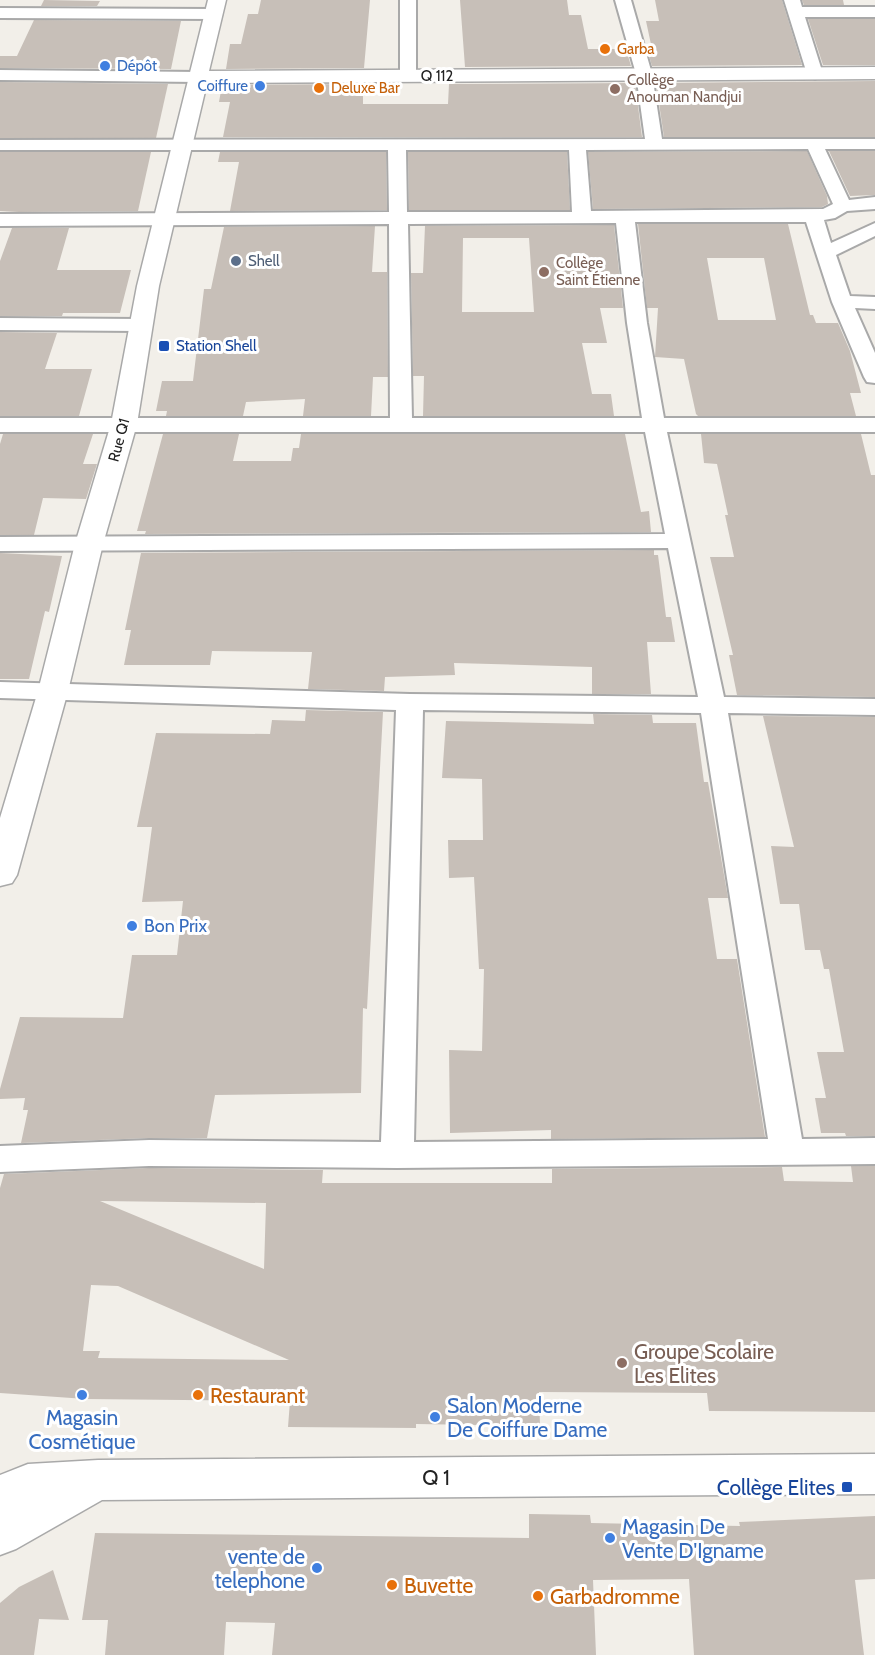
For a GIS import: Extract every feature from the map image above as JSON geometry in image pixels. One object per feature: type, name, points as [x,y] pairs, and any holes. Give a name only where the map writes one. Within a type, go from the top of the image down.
[{"type":"street","points":[[408,0],[408,76]]},
{"type":"street","points":[[623,0],[644,74],[654,144]]},
{"type":"street","points":[[815,74],[794,6],[875,12]]},
{"type":"street","points":[[0,13],[216,7]]},
{"type":"street","name":"Rue Q1","points":[[0,874],[53,692],[89,544],[124,424],[140,325],[163,220],[216,7]]},
{"type":"street","name":"Q 112","points":[[0,75],[199,77],[875,73]]},
{"type":"street","points":[[397,144],[401,424]]},
{"type":"street","points":[[577,144],[582,218]]},
{"type":"street","points":[[814,144],[843,206]]},
{"type":"street","points":[[0,146],[875,144]]},
{"type":"street","points":[[0,220],[397,216],[625,218],[813,216],[828,214],[843,206],[875,203]]},
{"type":"street","points":[[813,216],[842,302],[875,377]]},
{"type":"street","points":[[625,218],[637,323],[654,424],[713,706],[787,1151]]},
{"type":"street","points":[[825,252],[875,229]]},
{"type":"street","points":[[842,302],[875,303]]},
{"type":"street","points":[[0,324],[140,325]]},
{"type":"street","points":[[0,425],[875,424]]},
{"type":"street","points":[[0,544],[679,541]]},
{"type":"street","points":[[0,690],[410,702],[875,707]]},
{"type":"street","points":[[397,1155],[410,702]]},
{"type":"street","points":[[0,1159],[149,1153],[397,1155],[875,1151]]},
{"type":"street","name":"Q 1","points":[[9,1484],[98,1479],[875,1474]]},
{"type":"street","points":[[0,1534],[98,1479]]},
{"type":"building","points":[[44,0],[100,1],[97,6],[41,6]]},
{"type":"building","points":[[261,0],[370,0],[364,68],[226,69],[230,44],[241,44],[248,14],[258,14]]},
{"type":"building","points":[[460,0],[567,0],[569,15],[581,15],[588,49],[626,49],[631,66],[465,67]]},
{"type":"building","points":[[655,0],[782,0],[802,65],[652,66],[647,49],[652,49],[646,21],[659,21]]},
{"type":"building","points":[[802,0],[843,0],[844,5],[804,5]]},
{"type":"building","points":[[808,19],[875,19],[875,65],[823,65]]},
{"type":"building","points":[[34,20],[181,21],[171,69],[0,68],[0,56],[17,56]]},
{"type":"building","points":[[875,81],[875,137],[664,137],[656,83]]},
{"type":"building","points":[[0,82],[168,84],[156,138],[0,138]]},
{"type":"building","points":[[635,83],[642,137],[223,137],[230,102],[219,102],[222,85],[363,84],[363,104],[448,104],[449,84]]},
{"type":"building","points":[[807,151],[827,196],[828,204],[822,207],[593,209],[588,152]]},
{"type":"building","points":[[829,151],[875,151],[875,195],[850,196]]},
{"type":"building","points":[[0,152],[151,152],[138,211],[19,212],[0,211]]},
{"type":"building","points":[[220,152],[386,152],[387,210],[230,211],[239,162],[218,162]]},
{"type":"building","points":[[408,152],[567,152],[570,210],[409,210]]},
{"type":"building","points":[[638,224],[788,224],[810,315],[813,315],[816,323],[838,323],[850,351],[861,393],[850,393],[856,416],[698,416],[684,359],[655,357],[658,308],[647,308]],"holes":[[[707,258],[764,258],[776,320],[718,320]]]},
{"type":"building","points":[[614,225],[623,308],[600,308],[607,343],[582,343],[592,394],[611,394],[614,416],[423,416],[424,376],[413,376],[411,273],[423,273],[425,226]],"holes":[[[463,238],[529,238],[534,312],[462,312]]]},
{"type":"building","points":[[375,226],[372,272],[387,272],[388,377],[373,377],[371,416],[303,416],[305,399],[246,402],[243,416],[166,416],[167,411],[156,411],[162,381],[193,381],[204,289],[211,289],[224,227]]},
{"type":"building","points":[[12,228],[69,228],[57,270],[131,270],[120,313],[0,316],[0,261]]},
{"type":"building","points":[[0,332],[57,333],[45,369],[92,369],[79,416],[0,416]]},
{"type":"building","points":[[3,434],[93,434],[83,464],[97,464],[86,499],[43,498],[34,535],[0,535],[0,444]]},
{"type":"building","points":[[163,434],[239,434],[233,461],[291,461],[293,448],[299,448],[301,434],[625,434],[641,512],[649,511],[651,532],[145,534],[146,531],[137,531]]},
{"type":"building","points":[[701,434],[861,434],[871,475],[875,475],[875,697],[737,695],[729,655],[733,655],[710,557],[734,557],[717,464],[704,463]]},
{"type":"building","points":[[654,550],[654,555],[658,555],[666,617],[671,617],[675,642],[647,642],[651,694],[592,694],[592,667],[454,663],[455,675],[385,677],[384,691],[308,689],[312,652],[212,651],[210,665],[124,665],[131,630],[125,630],[141,553]]},
{"type":"building","points":[[0,553],[62,556],[49,612],[45,611],[29,679],[0,679]]},
{"type":"building","points":[[306,710],[383,712],[367,1009],[363,1008],[361,1093],[215,1095],[207,1138],[21,1143],[28,1110],[23,1110],[25,1098],[0,1099],[0,1089],[20,1017],[123,1018],[132,955],[177,955],[183,901],[142,902],[152,827],[137,827],[156,733],[270,734],[272,720],[305,721]]},
{"type":"building","points":[[593,714],[652,715],[653,723],[696,723],[704,782],[708,782],[728,898],[708,898],[717,959],[737,959],[765,1137],[551,1139],[551,1130],[450,1133],[449,1050],[482,1051],[484,969],[479,969],[474,877],[449,878],[448,840],[483,840],[482,779],[442,778],[446,721],[594,724]]},
{"type":"building","points":[[763,716],[875,717],[875,1136],[821,1133],[815,1098],[826,1098],[817,1052],[844,1052],[829,969],[824,969],[820,950],[805,950],[799,904],[780,904],[771,846],[794,847]]},
{"type":"building","points":[[851,1166],[875,1166],[875,1412],[709,1411],[707,1393],[539,1392],[540,1426],[416,1424],[416,1428],[288,1427],[290,1401],[86,1399],[0,1393],[0,1188],[4,1174],[149,1168],[323,1170],[322,1183],[552,1183],[552,1169],[782,1167],[784,1181],[853,1182]],"holes":[[[100,1201],[266,1203],[264,1269]],[[91,1285],[118,1286],[289,1360],[98,1358],[100,1351],[83,1351]]]},
{"type":"building","points":[[529,1514],[590,1515],[591,1523],[740,1526],[739,1522],[875,1516],[875,1579],[855,1580],[864,1655],[694,1655],[689,1579],[593,1580],[596,1655],[272,1655],[275,1623],[226,1622],[224,1655],[105,1655],[108,1620],[82,1620],[95,1533],[529,1538]]},
{"type":"building","points":[[53,1570],[69,1620],[39,1619],[34,1655],[0,1655],[0,1603],[19,1587]]},
{"type":"place","name":"Garba","points":[[605,49]]},
{"type":"place","name":"Dépôt","points":[[105,66]]},
{"type":"place","name":"Coiffure","points":[[260,86]]},
{"type":"place","name":"Deluxe Bar","points":[[319,88]]},
{"type":"place","name":"Collège Anouman Nandjui","points":[[615,89]]},
{"type":"place","name":"Shell","points":[[236,261]]},
{"type":"place","name":"Collège Saint Étienne","points":[[544,272]]},
{"type":"place","name":"Station Shell","points":[[164,346]]},
{"type":"place","name":"Bon Prix","points":[[132,926]]},
{"type":"place","name":"Groupe Scolaire Les Elites","points":[[622,1363]]},
{"type":"place","name":"Magasin Cosmétique","points":[[82,1395]]},
{"type":"place","name":"Restaurant","points":[[198,1395]]},
{"type":"place","name":"Salon Moderne De Coiffure Dame","points":[[435,1417]]},
{"type":"place","name":"Collège Elites","points":[[847,1487]]},
{"type":"place","name":"Magasin De Vente D'Igname","points":[[610,1538]]},
{"type":"place","name":"vente de telephone","points":[[317,1568]]},
{"type":"place","name":"Buvette","points":[[392,1585]]},
{"type":"place","name":"Garbadromme","points":[[538,1596]]}]
